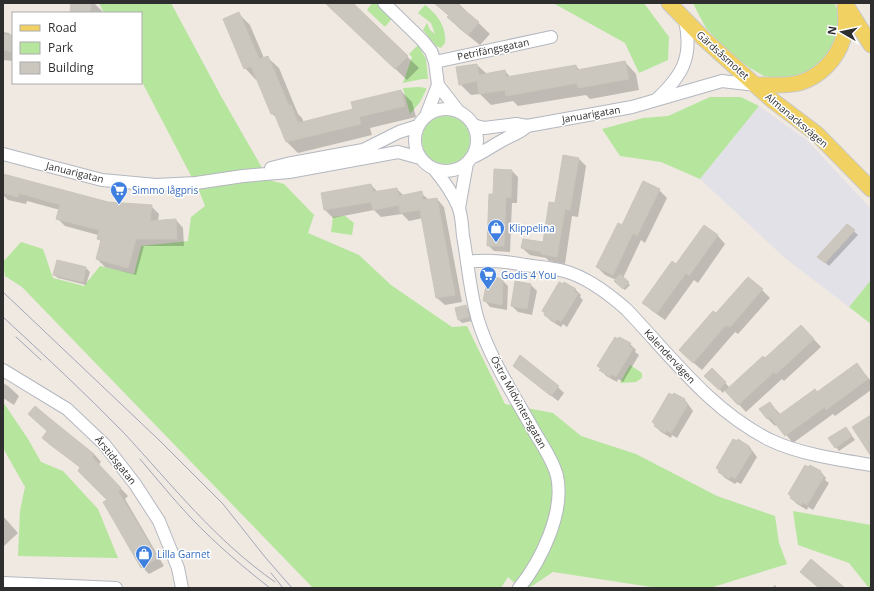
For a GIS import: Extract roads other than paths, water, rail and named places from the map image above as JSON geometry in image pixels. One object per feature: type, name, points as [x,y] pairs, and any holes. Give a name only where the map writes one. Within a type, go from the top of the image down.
[{"type":"main road","name":"Gärdsåsmotet","points":[[669,3],[704,39],[756,85],[798,83],[809,79],[822,70],[832,60],[839,49],[843,38],[846,21],[845,4]]},
{"type":"main road","points":[[682,3],[685,20]]},
{"type":"main road","points":[[845,4],[871,45]]},
{"type":"main road","name":"Almanacksvägen","points":[[756,85],[772,100],[817,134],[871,189]]},
{"type":"street","points":[[384,3],[422,40],[431,51],[435,62],[438,85],[426,116],[418,126],[415,142],[420,158],[426,164],[434,169],[451,171],[460,168],[469,160],[474,153],[477,142],[473,125],[459,112],[438,85]]},
{"type":"street","points":[[655,101],[673,83],[687,58],[689,48],[685,20]]},
{"type":"street","name":"Petrifängsgatan","points":[[435,62],[551,37]]},
{"type":"street","name":"Januarigatan","points":[[473,125],[484,128],[516,124],[527,126],[632,107],[722,81],[756,85]]},
{"type":"street","points":[[426,116],[434,111],[442,109],[451,109],[459,112]]},
{"type":"street","name":"Januarigatan","points":[[243,176],[287,164],[363,150],[399,132],[418,126]]},
{"type":"street","name":"Januarigatan","points":[[469,160],[484,153],[504,139],[520,133],[527,126]]},
{"type":"street","name":"Januarigatan","points":[[3,154],[102,180],[156,185],[180,184],[289,172],[398,152],[420,158]]},
{"type":"street","name":"Östra Midvintersgatan","points":[[459,208],[469,160]]},
{"type":"street","name":"Östra Midvintersgatan","points":[[434,169],[449,187],[459,208],[467,262],[478,319],[510,389],[552,462],[557,476],[558,505],[550,533],[538,558],[525,581],[519,588]]},
{"type":"street","name":"Kalendervägen","points":[[467,262],[497,260],[565,271],[583,279],[612,296],[712,400],[745,425],[770,440],[784,445],[836,459],[871,465]]},
{"type":"street","name":"Årstidsgatan","points":[[3,370],[68,409],[104,444],[135,484],[159,521],[178,568],[182,588]]},
{"type":"street","points":[[3,583],[116,588]]},
{"type":"tram line","points":[[3,292],[159,440],[223,504],[292,588]]},
{"type":"tram line","points":[[3,317],[124,433],[214,531],[233,549],[275,582]]},
{"type":"tram line","points":[[16,337],[41,360]]},
{"type":"tram line","points":[[140,459],[201,528],[230,555],[270,588]]},
{"type":"tram line","points":[[271,573],[283,588]]},
{"type":"place","name":"Simmo lågpris","points":[[119,205]]},
{"type":"place","name":"Klippelina","points":[[496,243]]},
{"type":"place","name":"Godis 4 You","points":[[488,290]]},
{"type":"place","name":"Lilla Garnet","points":[[144,569]]}]
